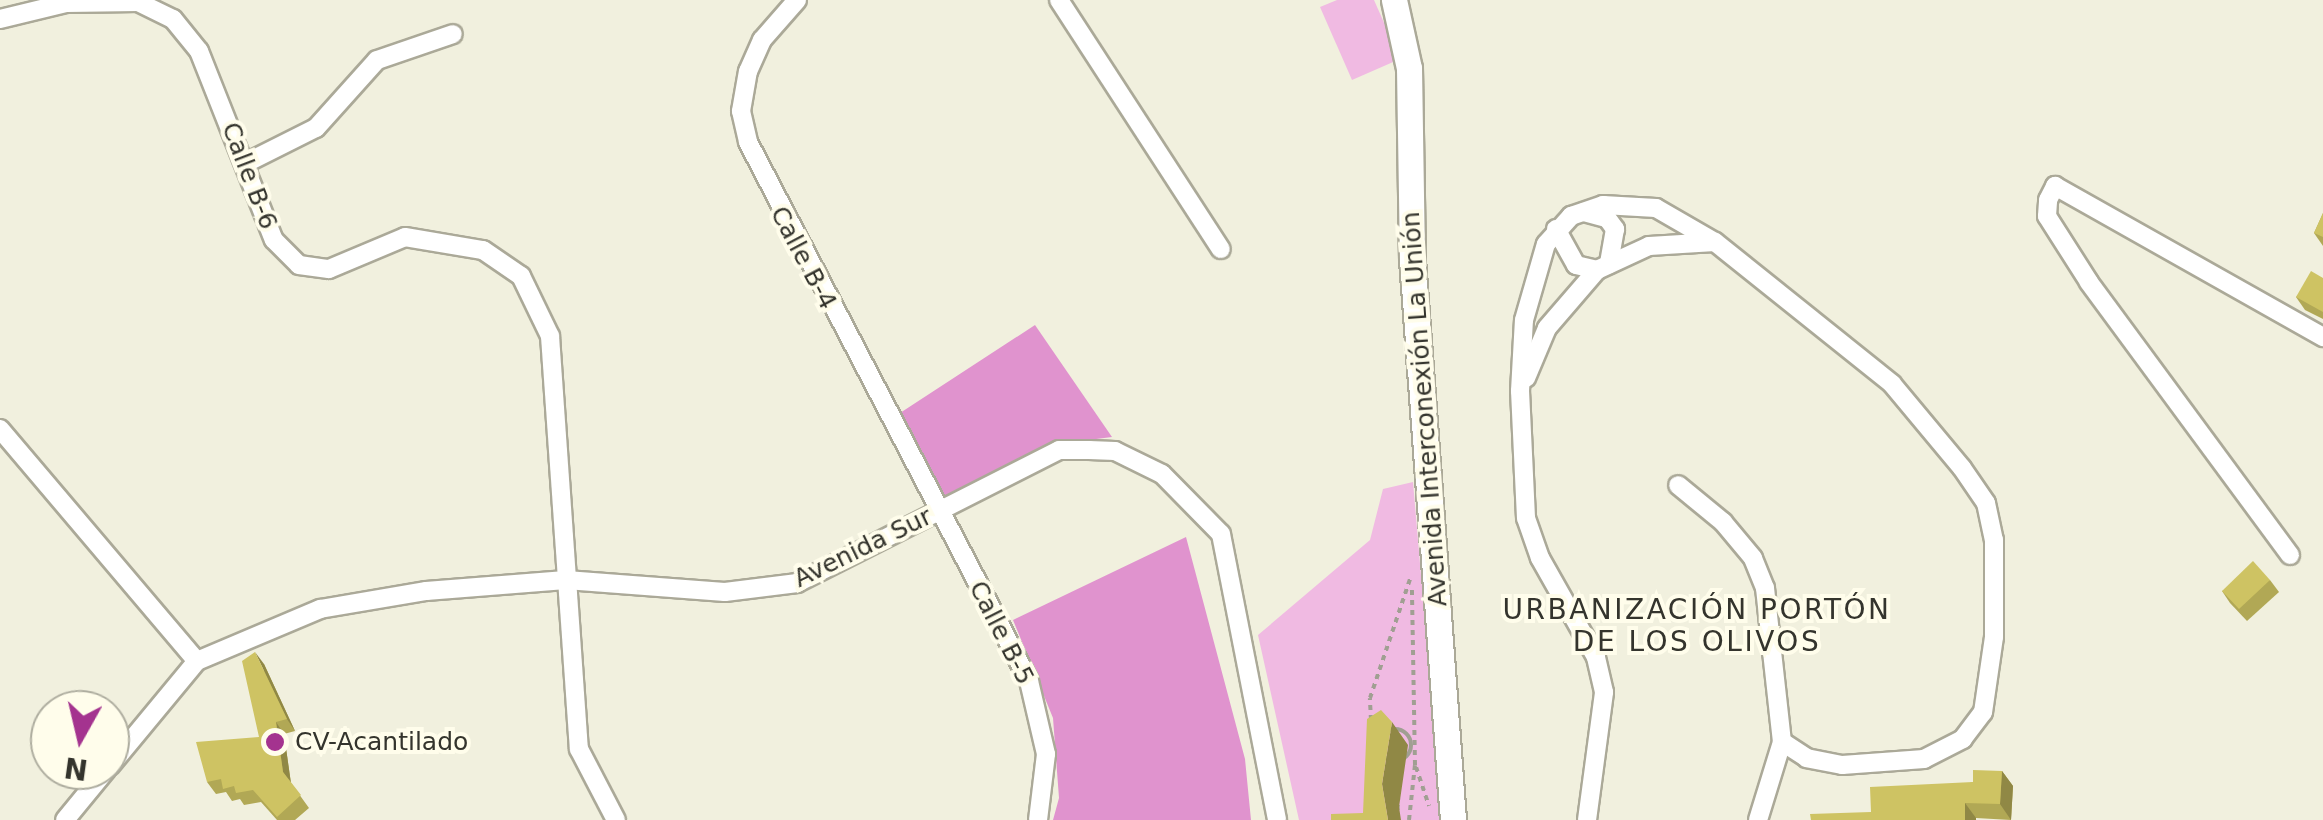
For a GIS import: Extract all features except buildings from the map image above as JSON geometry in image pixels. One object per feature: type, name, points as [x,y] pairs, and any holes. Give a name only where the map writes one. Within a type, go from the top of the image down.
[{"type":"street","name":"Calle B-4","points":[[797,0],[762,40],[748,72],[741,111],[748,142],[937,512]]},
{"type":"street","points":[[1059,0],[1221,249]]},
{"type":"street","name":"Avenida Interconexión La Unión","points":[[1394,0],[1409,68],[1412,260],[1453,820]]},
{"type":"street","name":"Calle B-6","points":[[0,19],[66,3],[138,2],[173,19],[199,51],[274,240],[299,265],[329,269],[405,236],[484,250],[521,276],[550,336],[566,580]]},
{"type":"street","points":[[246,163],[316,128],[378,60],[453,34]]},
{"type":"street","points":[[2290,555],[2078,266],[2047,216],[2048,200],[2056,186],[2323,337]]},
{"type":"street","points":[[1587,820],[1604,692],[1596,657],[1540,558],[1526,518],[1520,391],[1534,275],[1556,229],[1582,211],[1656,208],[1715,242],[1892,384],[1986,503],[1994,540],[1994,636],[1984,712],[1963,739],[1924,760],[1869,764],[1807,758],[1782,742]]},
{"type":"street","points":[[1582,211],[1607,218],[1615,230],[1603,268]]},
{"type":"street","points":[[1556,229],[1576,266],[1603,268]]},
{"type":"street","points":[[1520,391],[1547,328],[1603,268],[1649,246],[1715,242]]},
{"type":"street","points":[[0,429],[197,661]]},
{"type":"street","name":"Avenida Sur","points":[[130,742],[197,661],[268,626],[365,599],[566,580],[766,589],[828,570],[1060,450],[1089,450],[1141,460],[1206,512],[1230,564],[1277,820]]},
{"type":"street","points":[[1678,485],[1724,522],[1759,573],[1782,742],[1758,820]]},
{"type":"street","name":"Calle B-5","points":[[937,512],[1029,681],[1046,754],[1038,820]]},
{"type":"street","points":[[566,580],[578,749],[616,820]]},
{"type":"street","name":"Avenida Sur","points":[[65,820],[90,790]]},
{"type":"path","points":[[1380,768],[1380,739],[1372,726],[1370,698],[1411,574],[1410,743],[1433,820]]},
{"type":"path","points":[[1380,739],[1400,730],[1410,743]]},
{"type":"path","points":[[1382,754],[1404,758],[1410,743]]},
{"type":"path","points":[[1409,820],[1415,764]]},
{"type":"path","points":[[1392,794],[1402,806],[1397,820]]},
{"type":"shaded area","points":[[1337,0],[1374,0],[1400,59],[1352,80],[1320,7]]},
{"type":"shaded area","points":[[1035,325],[1112,437],[1057,444],[942,500],[900,413]]},
{"type":"shaded area","points":[[1413,482],[1442,820],[1299,820],[1258,635],[1370,540],[1383,489]]},
{"type":"shaded area","points":[[1186,537],[1245,759],[1251,820],[1053,820],[1059,798],[1053,718],[1013,620]]},
{"type":"place","name":"CV-Acantilado","points":[[275,742]]},
{"type":"district","name":"URBANIZACIÓN PORTÓN DE LOS OLIVOS","points":[[1697,626]]}]
